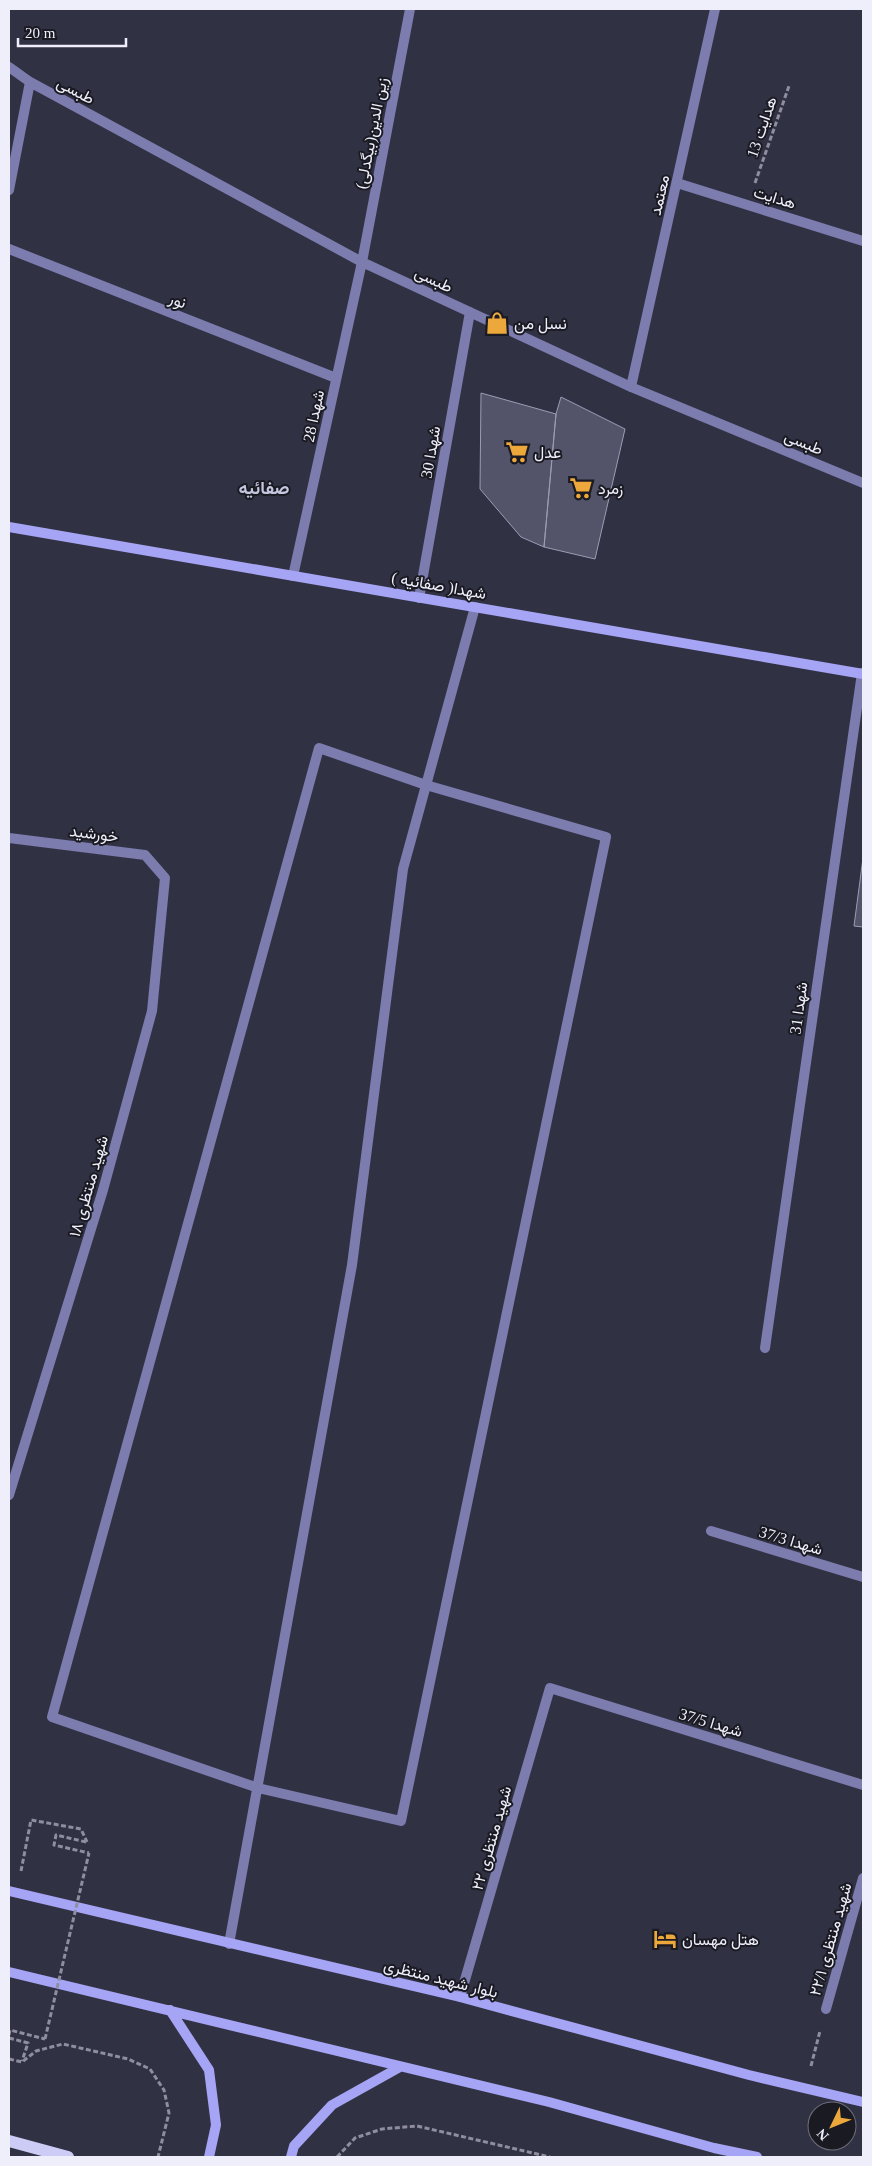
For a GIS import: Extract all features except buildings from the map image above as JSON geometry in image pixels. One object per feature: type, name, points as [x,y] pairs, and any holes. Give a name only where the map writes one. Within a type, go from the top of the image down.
[{"type":"main road","name":"شهدا( صفائیه )","points":[[9,527],[863,674]]},
{"type":"main road","name":"بلوار شهید منتظری","points":[[13,1893],[460,1997],[806,2089],[863,2102]]},
{"type":"main road","points":[[9,1972],[549,2102],[714,2148],[757,2157]]},
{"type":"main road","points":[[170,2010],[208,2070],[216,2125],[208,2157]]},
{"type":"main road","points":[[291,2157],[294,2146],[332,2106],[400,2067]]},
{"type":"main road","points":[[9,2141],[68,2157]]},
{"type":"street","name":"زین الدین(بیگدلی)","points":[[362,262],[410,9]]},
{"type":"street","name":"معتمد","points":[[631,387],[678,183],[714,9]]},
{"type":"street","name":"طبسی","points":[[9,67],[30,82],[362,262],[631,387],[863,483]]},
{"type":"street","points":[[9,190],[30,82]]},
{"type":"street","name":"هدایت","points":[[678,183],[863,241]]},
{"type":"street","name":"نور","points":[[9,249],[336,378]]},
{"type":"street","name":"شهدا 28","points":[[293,576],[362,262]]},
{"type":"street","name":"شهدا 30","points":[[419,598],[470,312]]},
{"type":"street","points":[[229,1944],[352,1265],[403,869],[475,607]]},
{"type":"street","name":"شهدا 31","points":[[765,1348],[863,674]]},
{"type":"street","points":[[318,748],[426,785],[606,837],[401,1821],[258,1788],[52,1717],[318,748]]},
{"type":"street","name":"خورشید","points":[[9,838],[145,855],[165,878]]},
{"type":"street","name":"شهید منتظری ۱۸","points":[[9,1495],[103,1190],[152,1011],[165,878]]},
{"type":"street","name":"شهدا 37/3","points":[[710,1531],[863,1577]]},
{"type":"street","name":"شهدا 37/5","points":[[550,1688],[863,1785]]},
{"type":"street","name":"شهید منتظری ۲۲","points":[[460,1997],[550,1688]]},
{"type":"street","name":"شهید منتظری ۲۲/۱","points":[[826,2009],[863,1878]]},
{"type":"path","name":"هدایت 13","points":[[747,204],[789,86]]},
{"type":"path","points":[[13,1893],[31,1820],[81,1829],[87,1842],[56,1835],[54,1845],[89,1853],[45,2039],[10,2030],[9,2037],[28,2043],[22,2062]]},
{"type":"path","points":[[806,2089],[826,2009]]},
{"type":"path","points":[[22,2062],[36,2051],[63,2044],[128,2059],[150,2069],[164,2090],[169,2113],[158,2157]]},
{"type":"path","points":[[9,2059],[22,2062]]},
{"type":"path","points":[[337,2156],[355,2138],[382,2129],[417,2126],[550,2157]]},
{"type":"place","name":"نسل من","points":[[497,323]]},
{"type":"place","name":"عدل","points":[[517,452]]},
{"type":"place","name":"زمرد","points":[[581,488]]},
{"type":"place","name":"هتل مهسان","points":[[665,1939]]},
{"type":"district","name":"صفائیه","points":[[264,488]]}]
